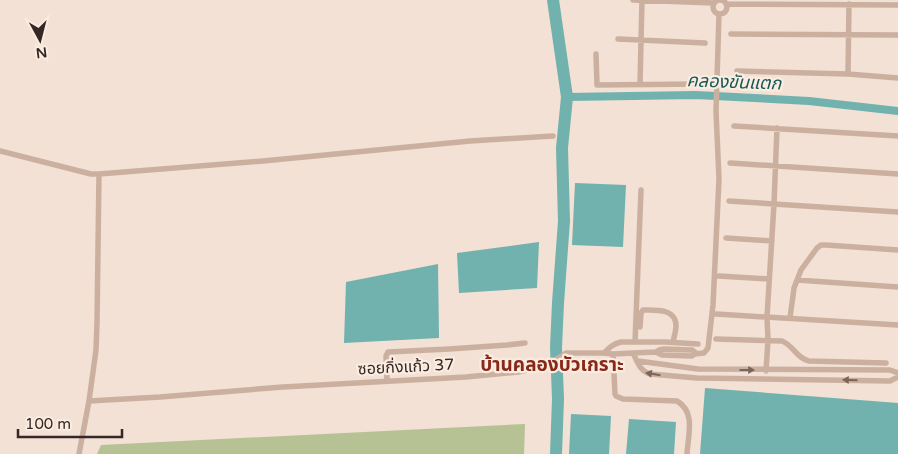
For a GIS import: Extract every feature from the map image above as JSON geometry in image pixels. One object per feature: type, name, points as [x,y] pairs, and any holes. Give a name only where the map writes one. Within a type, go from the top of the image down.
[{"type":"street","points":[[633,0],[714,3],[720,0],[726,4],[898,5]]},
{"type":"street","points":[[640,84],[642,0]]},
{"type":"street","points":[[714,3],[714,10],[719,14]]},
{"type":"street","points":[[719,14],[725,12],[726,4]]},
{"type":"street","points":[[848,74],[849,4]]},
{"type":"street","points":[[698,344],[674,342],[665,345],[656,352],[662,355],[692,356],[696,353],[704,353],[708,348],[713,305],[719,179],[716,111],[719,14]]},
{"type":"street","points":[[731,34],[898,35]]},
{"type":"street","points":[[618,39],[704,43]]},
{"type":"street","points":[[596,54],[597,85],[701,84]]},
{"type":"street","points":[[737,70],[848,74],[898,78]]},
{"type":"street","points":[[734,126],[898,136]]},
{"type":"street","points":[[766,378],[767,318],[777,128]]},
{"type":"street","points":[[0,151],[91,174],[99,174],[553,136]]},
{"type":"street","points":[[730,163],[898,174]]},
{"type":"street","points":[[79,454],[89,401],[98,323],[99,174]]},
{"type":"street","points":[[637,341],[640,190]]},
{"type":"street","points":[[729,201],[898,212]]},
{"type":"street","points":[[726,238],[772,241]]},
{"type":"street","points":[[790,318],[794,288],[797,280],[817,248],[821,245],[898,250]]},
{"type":"street","points":[[720,276],[769,279]]},
{"type":"street","points":[[797,280],[898,288]]},
{"type":"street","points":[[637,341],[641,313],[644,310],[672,314],[676,325],[674,342]]},
{"type":"street","points":[[716,314],[898,325]]},
{"type":"street","points":[[716,339],[782,341],[788,343],[803,360],[809,361],[886,364]]},
{"type":"street","points":[[604,353],[615,343],[637,341],[692,350],[696,353]]},
{"type":"street","points":[[387,381],[386,356],[388,352],[449,350],[525,343]]},
{"type":"street","name":"ซอยกิ่งแก้ว 37","points":[[89,401],[518,372],[546,366],[566,353],[613,354],[656,352]]},
{"type":"street","points":[[633,353],[644,372],[683,377],[831,380],[890,380],[898,377]]},
{"type":"street","points":[[613,354],[616,396],[623,399],[677,401],[683,404],[689,419],[687,454]]},
{"type":"street","points":[[638,361],[698,370],[890,370],[898,373]]},
{"type":"street","points":[[683,377],[684,368]]},
{"type":"street","points":[[697,378],[698,370]]},
{"type":"street","points":[[831,370],[831,380]]},
{"type":"green space","points":[[525,424],[524,454],[97,454],[101,445]]},
{"type":"water","points":[[575,183],[626,185],[623,247],[572,245]]},
{"type":"water","points":[[539,242],[537,288],[459,293],[457,253]]},
{"type":"water","points":[[438,264],[439,338],[344,343],[346,282]]},
{"type":"water","points":[[705,388],[898,403],[898,454],[700,454]]},
{"type":"water","points":[[571,414],[611,416],[609,454],[569,454]]},
{"type":"water","points":[[629,419],[676,422],[674,454],[626,454]]},
{"type":"waterway","points":[[553,0],[567,97],[562,148],[564,221],[556,347],[558,399],[556,454]]},
{"type":"waterway","name":"คลองขันแตก","points":[[567,97],[696,95],[809,101],[898,111]]},
{"type":"district","name":"บ้านคลองบัวเกราะ","points":[[552,365]]}]
